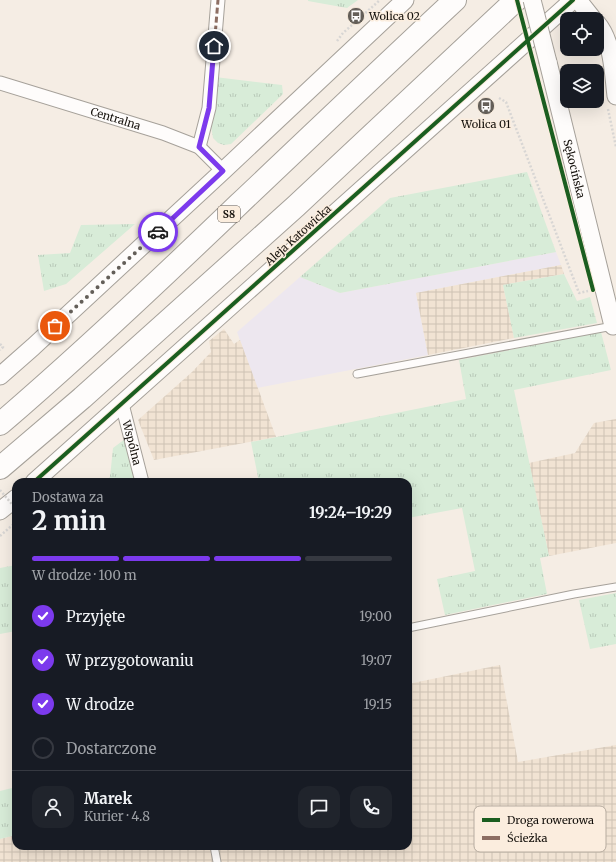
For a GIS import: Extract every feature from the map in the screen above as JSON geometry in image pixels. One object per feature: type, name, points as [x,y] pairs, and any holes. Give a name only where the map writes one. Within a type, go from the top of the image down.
[{"type":"highway","name":"S8","points":[[0,424],[131,307],[374,75],[455,0]]},
{"type":"highway","points":[[0,468],[88,393],[290,211],[516,0]]},
{"type":"street","points":[[199,147],[209,108],[218,0]]},
{"type":"street","points":[[0,376],[223,171],[405,0]]},
{"type":"street","name":"Sękocińska","points":[[532,0],[615,329]]},
{"type":"street","name":"Aleja Katowicka","points":[[39,478],[573,0]]},
{"type":"street","points":[[578,0],[587,12]]},
{"type":"street","points":[[604,34],[610,52],[616,96]]},
{"type":"street","name":"Centralna","points":[[0,83],[163,133],[199,147],[223,171]]},
{"type":"street","name":"Wspólna","points":[[122,404],[141,478]]},
{"type":"street","points":[[0,511],[12,501]]},
{"type":"lane","points":[[357,374],[615,329]]},
{"type":"lane","points":[[412,627],[574,594],[616,587]]},
{"type":"lane","points":[[215,850],[217,862]]},
{"type":"path","points":[[499,98],[506,102],[578,293],[593,290]]},
{"type":"path","points":[[0,344],[3,347],[0,350]]},
{"type":"path","points":[[0,490],[12,504]]},
{"type":"path","points":[[0,536],[12,526]]},
{"type":"shaded area","points":[[556,252],[561,265],[416,293],[428,355],[257,388],[237,332],[300,277],[340,293]]},
{"type":"shaded area","points":[[561,265],[564,274],[503,285],[514,338],[428,355],[416,293]]},
{"type":"shaded area","points":[[224,329],[234,344],[240,340],[276,437],[154,460],[138,420],[192,372],[211,352],[209,341]]},
{"type":"shaded area","points":[[616,419],[616,543],[549,556],[529,463],[575,453],[594,423]]},
{"type":"shaded area","points":[[500,665],[518,762],[616,745],[616,862],[0,862],[0,839],[12,836],[12,850],[412,850],[412,683]]},
{"type":"green space","points":[[308,0],[358,0],[347,8]]},
{"type":"green space","points":[[215,77],[282,85],[283,94],[231,144],[224,145],[218,143],[213,138],[211,126]]},
{"type":"green space","points":[[527,172],[556,252],[340,293],[300,277],[390,198]]},
{"type":"green space","points":[[135,224],[66,284],[44,291],[38,255],[70,253],[81,225]]},
{"type":"green space","points":[[564,274],[577,301],[590,297],[597,323],[514,338],[503,285]]},
{"type":"green space","points":[[601,332],[611,370],[514,390],[549,556],[540,558],[547,594],[445,615],[437,579],[475,571],[462,508],[412,517],[412,478],[258,478],[251,442],[466,399],[459,360]]},
{"type":"green space","points":[[125,439],[137,478],[109,478],[113,448]]},
{"type":"green space","points":[[12,566],[12,632],[0,634],[0,568]]},
{"type":"green space","points":[[616,593],[616,644],[590,649],[579,600]]},
{"type":"green space","points":[[12,788],[12,836],[0,839],[0,791]]},
{"type":"marked path","points":[[199,147],[209,108],[218,0]]},
{"type":"cycle path","points":[[517,0],[593,290]]},
{"type":"cycle path","points":[[38,478],[573,0]]},
{"type":"way so far","points":[[55,326],[158,232]]},
{"type":"place","name":"Wolica 02","points":[[356,16]]},
{"type":"place","name":"Wolica 01","points":[[486,106]]},
{"type":"route","points":[[158,232],[223,171],[199,147],[209,108],[214,46]]}]
